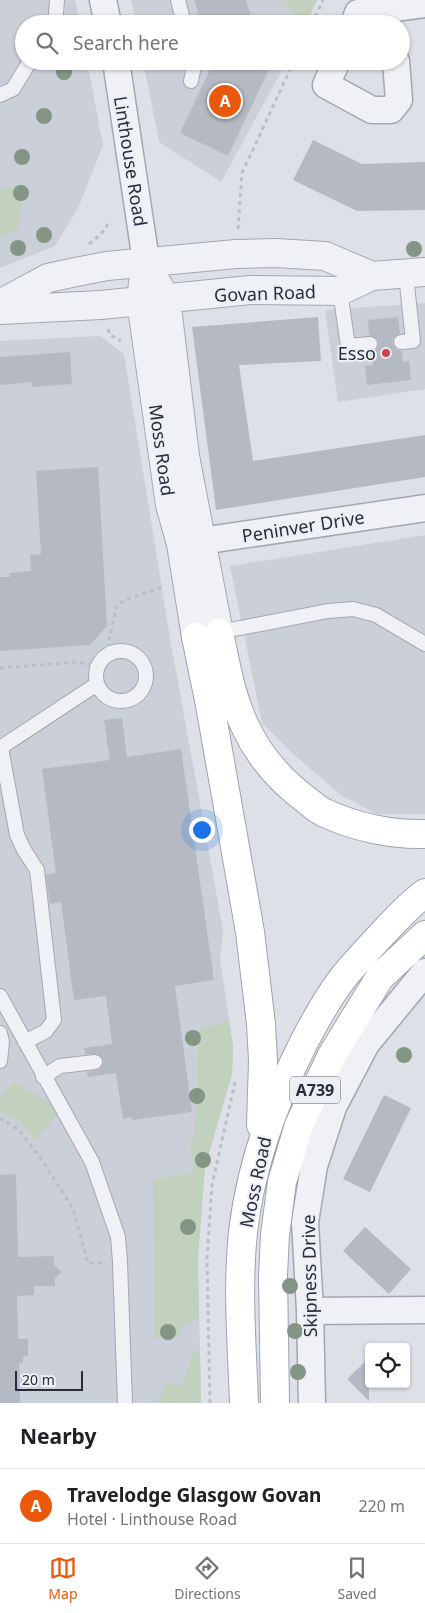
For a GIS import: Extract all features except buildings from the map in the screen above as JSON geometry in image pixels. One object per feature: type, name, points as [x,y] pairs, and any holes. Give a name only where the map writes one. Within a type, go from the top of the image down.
[{"type":"main road","points":[[207,635],[253,743],[289,788],[323,813],[354,824],[381,831],[411,835],[425,834]]},
{"type":"main road","points":[[207,635],[210,705],[251,942],[261,1024],[263,1061],[260,1144]]},
{"type":"main road","name":"Moss Road","points":[[244,1403],[241,1292],[243,1232],[260,1144],[290,1070],[318,1015],[345,975],[412,903],[425,892]]},
{"type":"main road","name":"Moss Road","points":[[275,1403],[273,1275],[275,1235],[282,1182],[299,1125],[332,1055],[380,977],[425,935]]},
{"type":"street","points":[[103,0],[106,15]]},
{"type":"street","points":[[395,15],[425,4]]},
{"type":"street","points":[[357,15],[358,13],[381,15]]},
{"type":"street","name":"Linthouse Road","points":[[117,70],[146,262]]},
{"type":"street","points":[[334,70],[326,85],[372,110],[390,110],[399,100],[397,70]]},
{"type":"street","points":[[0,304],[48,278],[107,266],[236,254],[324,256],[372,276]]},
{"type":"street","points":[[146,262],[185,456],[190,543],[207,635]]},
{"type":"street","name":"Govan Road","points":[[0,310],[101,305],[250,290],[340,291],[372,276],[416,274]]},
{"type":"street","name":"Peninver Drive","points":[[190,543],[425,508]]},
{"type":"street","points":[[190,543],[186,580],[207,635]]},
{"type":"street","name":"Skipness Drive","points":[[312,1403],[310,1311],[305,1222],[314,1166],[333,1107],[366,1044],[420,989]]},
{"type":"street","points":[[310,1311],[425,1310]]},
{"type":"lane","points":[[56,15],[57,0]]},
{"type":"lane","points":[[178,0],[182,15]]},
{"type":"lane","points":[[0,95],[13,89],[25,70]]},
{"type":"lane","points":[[191,81],[193,70]]},
{"type":"lane","points":[[401,342],[413,341],[416,274]]},
{"type":"lane","points":[[340,291],[348,346],[370,344]]},
{"type":"lane","points":[[207,635],[328,611],[353,609],[376,615],[425,644]]},
{"type":"lane","points":[[116,651],[125,651],[140,659],[146,675],[140,692],[125,701],[108,698],[101,692],[95,676],[101,662],[116,651]]},
{"type":"lane","points":[[25,1042],[46,1031],[54,1020],[37,870],[17,835],[1,748],[97,684]]},
{"type":"lane","points":[[0,996],[92,1162],[118,1237],[124,1403]]},
{"type":"lane","points":[[0,1033],[2,1042],[0,1061]]},
{"type":"lane","points":[[44,1076],[60,1066],[95,1062]]},
{"type":"path","points":[[316,15],[323,0]]},
{"type":"path","points":[[236,254],[242,172],[290,70]]},
{"type":"path","points":[[0,668],[101,662],[116,605],[186,580]]},
{"type":"path","points":[[210,1403],[208,1259],[212,1185],[236,1078]]},
{"type":"path","points":[[0,1118],[19,1130],[42,1160],[73,1209],[88,1263],[120,1262]]},
{"type":"shaded area","points":[[0,0],[75,0],[78,15],[15,15],[15,70],[89,70],[103,145],[79,206],[55,246],[0,268]]},
{"type":"shaded area","points":[[131,0],[284,0],[295,15],[134,15]]},
{"type":"shaded area","points":[[145,70],[282,70],[221,182],[159,142]]},
{"type":"shaded area","points":[[425,303],[425,389],[338,402],[325,310]]},
{"type":"shaded area","points":[[100,336],[124,354],[170,638],[223,930],[220,959],[233,1046],[232,1074],[205,1167],[198,1258],[201,1403],[0,1403],[0,341]]},
{"type":"shaded area","points":[[425,535],[425,814],[377,814],[342,796],[292,753],[262,723],[230,566]]},
{"type":"green space","points":[[284,0],[317,0],[310,15],[295,15]]},
{"type":"green space","points":[[26,182],[18,229],[0,237],[0,190]]},
{"type":"green space","points":[[229,1021],[233,1046],[232,1074],[205,1167],[198,1258],[199,1319],[184,1324],[177,1337],[154,1338],[153,1179],[194,1173],[190,1140],[194,1139],[198,1032],[201,1028]]},
{"type":"green space","points":[[13,1082],[51,1103],[57,1115],[35,1140],[20,1121],[0,1111],[0,1099]]},
{"type":"green space","points":[[200,1351],[201,1403],[158,1403],[167,1382],[182,1386],[193,1353]]},
{"type":"place","name":"Travelodge Glasgow Govan","points":[[225,101]]},
{"type":"place","name":"Esso","points":[[386,353]]}]
